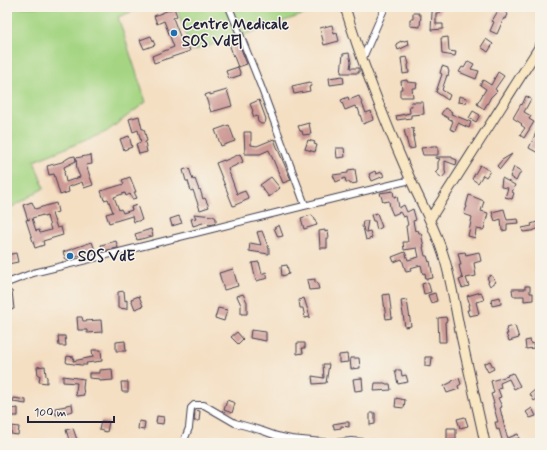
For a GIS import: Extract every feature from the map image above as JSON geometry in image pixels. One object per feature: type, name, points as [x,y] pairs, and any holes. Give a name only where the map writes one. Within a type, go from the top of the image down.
[{"type":"main road","points":[[345,7],[373,90],[411,180],[430,219],[448,269],[485,443]]},
{"type":"main road","points":[[430,219],[540,46]]},
{"type":"street","points":[[229,7],[306,205]]},
{"type":"street","points":[[362,60],[385,7]]},
{"type":"street","points":[[7,283],[33,273],[411,180]]},
{"type":"street","points":[[183,443],[189,428],[191,408],[194,405],[204,405],[235,423],[291,439],[332,443],[351,441],[374,443]]},
{"type":"green space","points":[[7,7],[144,7],[118,17],[146,102],[106,132],[34,161],[44,188],[7,210]]},
{"type":"green space","points":[[176,7],[325,7],[192,51]]},
{"type":"building","points":[[433,7],[441,7],[440,13],[436,13],[436,24],[443,24],[443,29],[431,30]]},
{"type":"building","name":"Centre Medicale SOS VdE|","points":[[174,8],[177,16],[173,18],[183,44],[187,42],[190,51],[154,63],[152,56],[174,47],[164,21],[157,24],[154,16]]},
{"type":"building","points":[[499,9],[508,14],[506,19],[504,18],[497,34],[490,31],[494,22],[492,21]]},
{"type":"building","points":[[413,13],[419,13],[419,15],[421,15],[420,27],[410,26],[410,19],[413,19]]},
{"type":"building","points":[[332,25],[334,34],[337,33],[339,41],[324,45],[320,28]]},
{"type":"building","points":[[151,36],[155,45],[144,49],[140,40]]},
{"type":"building","points":[[448,37],[449,51],[456,52],[455,56],[442,54],[441,38]]},
{"type":"building","points":[[486,39],[493,44],[488,52],[481,47]]},
{"type":"building","points":[[408,40],[409,45],[398,50],[396,44],[401,41]]},
{"type":"building","points":[[238,41],[247,64],[238,67],[229,44]]},
{"type":"building","points":[[349,53],[351,62],[350,68],[359,68],[359,73],[341,73],[343,54]]},
{"type":"building","points":[[407,57],[409,73],[403,74],[401,58]]},
{"type":"building","points":[[468,61],[474,64],[471,69],[479,71],[476,79],[459,72],[462,67],[464,68]]},
{"type":"building","points":[[442,66],[448,68],[449,71],[442,90],[450,95],[448,100],[436,92],[442,74],[440,73]]},
{"type":"building","points":[[238,67],[241,75],[229,79],[226,71]]},
{"type":"building","points":[[498,72],[504,76],[495,89],[497,91],[490,98],[484,109],[477,104],[486,89],[480,85],[483,80],[491,85]]},
{"type":"building","points":[[343,76],[344,83],[330,85],[329,78]]},
{"type":"building","points":[[407,80],[407,82],[417,83],[416,88],[412,88],[413,97],[400,97],[400,89],[402,89],[401,81]]},
{"type":"building","points":[[310,82],[310,91],[294,94],[292,86]]},
{"type":"building","points":[[227,90],[232,106],[211,112],[205,95]]},
{"type":"building","points":[[359,96],[366,113],[371,111],[373,120],[363,124],[358,108],[357,109],[355,106],[345,110],[341,100],[348,97],[349,100]]},
{"type":"building","points":[[459,96],[467,98],[466,103],[458,102]]},
{"type":"building","points":[[526,96],[531,99],[524,112],[531,116],[529,119],[534,122],[524,138],[520,135],[525,128],[513,118]]},
{"type":"building","points":[[259,100],[266,119],[265,123],[263,124],[258,122],[257,116],[254,117],[250,104]]},
{"type":"building","points":[[411,102],[423,102],[424,114],[411,115],[411,118],[397,120],[396,116],[410,113],[409,106],[412,106]]},
{"type":"building","points":[[445,108],[452,112],[451,114],[471,122],[469,128],[458,123],[455,131],[450,129],[453,121],[441,114]]},
{"type":"building","points":[[473,111],[480,115],[476,122],[469,118]]},
{"type":"building","points":[[139,116],[147,141],[145,142],[147,152],[139,154],[136,144],[141,142],[138,130],[133,132],[129,119]]},
{"type":"building","points":[[309,123],[311,134],[303,135],[298,126]]},
{"type":"building","points":[[540,124],[540,154],[529,148]]},
{"type":"building","points":[[229,125],[235,141],[221,146],[215,130]]},
{"type":"building","points":[[413,128],[415,148],[409,149],[404,130]]},
{"type":"building","points":[[244,132],[251,132],[251,145],[257,146],[274,139],[291,180],[283,183],[269,150],[260,154],[245,154]]},
{"type":"building","points":[[129,136],[132,147],[124,150],[120,139]]},
{"type":"building","points":[[308,140],[315,142],[314,144],[317,145],[315,152],[305,149]]},
{"type":"building","points":[[438,146],[438,155],[423,155],[421,148]]},
{"type":"building","points":[[336,148],[344,148],[345,157],[337,158]]},
{"type":"building","points":[[240,154],[243,162],[228,169],[237,194],[245,191],[249,199],[233,206],[216,163]]},
{"type":"building","points":[[512,154],[500,169],[497,166],[502,160]]},
{"type":"building","points":[[91,155],[92,164],[86,165],[93,185],[84,188],[82,182],[68,187],[69,192],[60,195],[54,174],[49,175],[47,166],[62,162],[75,156],[76,161],[64,167],[66,182],[80,177],[77,170],[76,158]]},
{"type":"building","points":[[435,157],[452,157],[457,160],[456,165],[445,161],[446,173],[442,178],[435,172],[438,169],[438,162],[440,159]]},
{"type":"building","points":[[480,165],[490,171],[486,177],[483,175],[478,183],[472,179]]},
{"type":"building","points":[[514,167],[521,171],[516,181],[510,177]]},
{"type":"building","points":[[189,168],[193,180],[195,179],[203,199],[205,198],[209,207],[200,210],[193,190],[191,191],[188,181],[186,181],[183,170]]},
{"type":"building","points":[[355,169],[357,183],[350,184],[350,182],[346,182],[345,178],[336,182],[333,175],[348,173],[348,170]]},
{"type":"building","points":[[375,171],[376,174],[382,172],[384,176],[372,181],[369,174]]},
{"type":"building","points":[[130,177],[137,198],[132,199],[130,194],[126,196],[125,193],[114,197],[119,210],[121,209],[123,213],[132,210],[131,207],[137,205],[142,220],[134,222],[132,216],[109,223],[106,214],[113,212],[108,199],[104,200],[101,191],[124,184],[122,180]]},
{"type":"building","points":[[271,177],[280,188],[269,197],[260,185]]},
{"type":"building","points":[[502,178],[515,185],[512,192],[514,193],[512,199],[505,197],[508,188],[501,187]]},
{"type":"building","points":[[393,191],[394,197],[397,196],[399,208],[404,205],[407,212],[413,209],[416,220],[413,221],[415,231],[418,230],[419,233],[421,233],[425,256],[427,256],[429,262],[430,261],[433,278],[426,279],[421,265],[410,268],[411,271],[406,272],[402,259],[394,262],[392,257],[405,252],[408,260],[419,257],[417,248],[404,250],[403,242],[408,242],[406,226],[408,225],[406,216],[403,217],[400,212],[393,215],[389,201],[383,202],[380,193]]},
{"type":"building","points":[[469,195],[484,201],[481,211],[488,213],[484,229],[476,229],[475,238],[468,236],[472,217],[464,214]]},
{"type":"building","points":[[32,202],[35,209],[56,203],[58,212],[52,214],[57,228],[61,227],[63,235],[43,241],[44,245],[35,248],[26,220],[28,220],[23,205]],"holes":[[[43,215],[44,217],[47,216],[51,230],[40,233],[39,230],[36,231],[32,218]]]},
{"type":"building","points":[[504,209],[507,220],[518,219],[519,223],[507,224],[507,230],[502,231],[501,219],[495,221],[492,212]]},
{"type":"building","points":[[377,213],[382,227],[377,230],[375,221],[373,221],[371,215]]},
{"type":"building","points":[[194,214],[213,216],[216,218],[216,222],[209,225],[206,222],[193,226],[191,219],[196,218]]},
{"type":"building","points":[[312,215],[317,225],[304,229],[301,218]]},
{"type":"building","points":[[179,216],[182,223],[172,226],[170,219]]},
{"type":"building","points":[[363,221],[368,221],[366,232],[370,231],[372,238],[366,240],[362,227]]},
{"type":"building","points":[[540,221],[540,228],[523,232],[522,228],[532,226],[531,224]]},
{"type":"building","points":[[279,225],[283,236],[278,237],[274,228]]},
{"type":"building","points":[[151,229],[153,236],[137,240],[135,234]]},
{"type":"building","points":[[325,230],[325,232],[328,231],[329,238],[327,238],[327,248],[320,248],[319,231]]},
{"type":"building","points":[[262,231],[269,249],[269,254],[249,251],[250,243],[261,245],[257,232]]},
{"type":"building","points":[[116,241],[118,248],[103,251],[101,245]]},
{"type":"building","points":[[92,242],[95,250],[73,258],[74,259],[66,260],[63,252]]},
{"type":"building","points":[[465,252],[466,255],[479,252],[481,261],[474,263],[476,276],[466,278],[469,286],[462,288],[459,280],[464,278],[462,278],[458,253]]},
{"type":"building","points":[[16,253],[18,262],[8,264],[7,255]]},
{"type":"building","points":[[259,262],[262,274],[266,272],[268,278],[256,281],[252,263]]},
{"type":"building","points":[[287,265],[289,274],[282,276],[281,266]]},
{"type":"building","points":[[233,269],[238,286],[224,290],[219,273]]},
{"type":"building","points":[[491,275],[496,282],[490,286],[487,278]]},
{"type":"building","points":[[315,279],[315,283],[317,282],[319,289],[309,290],[307,280]]},
{"type":"building","points":[[428,282],[431,292],[424,294],[422,284]]},
{"type":"building","points":[[525,286],[530,286],[530,293],[533,293],[533,300],[524,301],[524,296],[513,296],[512,289],[525,289]]},
{"type":"building","points":[[7,291],[12,291],[14,309],[8,310]]},
{"type":"building","points":[[124,291],[125,301],[127,300],[127,309],[118,308],[118,292]]},
{"type":"building","points":[[481,292],[484,300],[476,302],[479,314],[469,316],[467,310],[469,310],[468,305],[470,305],[467,296]]},
{"type":"building","points":[[435,293],[437,301],[431,303],[428,295]]},
{"type":"building","points":[[243,294],[247,302],[247,314],[241,314],[241,305],[237,296]]},
{"type":"building","points":[[389,294],[392,318],[386,319],[383,295]]},
{"type":"building","points":[[139,296],[143,306],[135,309],[131,299]]},
{"type":"building","points":[[500,297],[501,304],[492,306],[491,299]]},
{"type":"building","points":[[304,298],[310,317],[305,318],[303,308],[300,308],[299,300]]},
{"type":"building","points":[[407,300],[411,326],[405,327],[401,301]]},
{"type":"building","points":[[218,308],[227,310],[224,321],[215,318]]},
{"type":"building","points":[[77,317],[82,317],[83,321],[101,320],[102,332],[87,333],[87,330],[78,330]]},
{"type":"building","points":[[446,317],[446,342],[439,342],[438,318]]},
{"type":"building","points":[[515,326],[519,338],[509,341],[506,334],[508,334],[506,328]]},
{"type":"building","points":[[251,330],[266,332],[266,341],[250,338]]},
{"type":"building","points":[[237,332],[243,339],[238,344],[231,337]]},
{"type":"building","points":[[58,336],[65,336],[66,346],[59,346]]},
{"type":"building","points":[[530,340],[531,344],[533,343],[534,348],[526,349],[525,341]]},
{"type":"building","points":[[125,341],[126,351],[116,351],[116,342]]},
{"type":"building","points":[[297,343],[305,343],[305,348],[302,348],[303,353],[297,354]]},
{"type":"building","points":[[92,350],[101,350],[102,361],[86,363],[87,365],[66,362],[67,356],[74,357],[73,361],[93,357]]},
{"type":"building","points":[[347,354],[348,362],[339,363],[339,355]]},
{"type":"building","points":[[425,357],[432,357],[431,367],[425,366]]},
{"type":"building","points":[[350,358],[359,358],[360,368],[351,369]]},
{"type":"building","points":[[490,361],[494,369],[488,372],[484,364]]},
{"type":"building","points":[[323,364],[329,364],[326,383],[313,384],[312,376],[324,378]]},
{"type":"building","points":[[45,366],[47,383],[39,382],[40,375],[38,375],[37,367]]},
{"type":"building","points":[[112,369],[113,380],[100,381],[100,379],[89,378],[89,373],[100,373],[100,370]]},
{"type":"building","points":[[395,370],[401,370],[402,376],[406,375],[408,382],[398,384]]},
{"type":"building","points":[[513,373],[520,386],[514,389],[509,379],[500,383],[501,388],[498,389],[501,397],[498,398],[502,407],[500,408],[508,438],[518,434],[519,438],[515,439],[516,443],[503,443],[499,429],[497,430],[495,422],[498,422],[491,394],[494,393],[491,381]]},
{"type":"building","points":[[63,376],[84,379],[84,395],[76,396],[75,391],[77,383],[63,382]]},
{"type":"building","points":[[362,378],[363,390],[355,391],[353,379]]},
{"type":"building","points":[[459,378],[461,384],[458,386],[459,389],[447,393],[444,386]]},
{"type":"building","points":[[121,382],[128,382],[128,392],[122,392]]},
{"type":"building","points":[[375,383],[390,384],[391,390],[374,391]]},
{"type":"building","points":[[535,390],[540,397],[534,401],[530,394]]},
{"type":"building","points":[[14,398],[26,400],[26,404],[13,402]]},
{"type":"building","points":[[396,398],[405,400],[404,408],[395,407]]},
{"type":"building","points":[[227,400],[235,403],[232,413],[224,410]]},
{"type":"building","points":[[72,404],[73,411],[56,415],[55,408]]},
{"type":"building","points":[[18,408],[18,416],[11,416],[11,409]]},
{"type":"building","points":[[532,408],[536,416],[530,418],[526,412]]},
{"type":"building","points":[[195,410],[200,411],[199,421],[194,421]]},
{"type":"building","points":[[370,413],[375,413],[375,424],[370,425]]},
{"type":"building","points":[[157,416],[164,417],[163,424],[156,423]]},
{"type":"building","points":[[465,417],[468,426],[460,428],[457,419]]},
{"type":"building","points":[[101,421],[109,422],[107,432],[99,430]]},
{"type":"building","points":[[139,421],[145,422],[144,430],[138,429]]},
{"type":"building","points":[[349,422],[349,427],[341,426],[341,428],[334,429],[333,424]]},
{"type":"building","points":[[12,426],[19,427],[18,435],[11,434]]},
{"type":"building","points":[[73,428],[78,443],[70,443],[66,430]]},
{"type":"building","points":[[447,428],[456,428],[456,440],[447,440]]},
{"type":"place","name":"Centre Medicale SOS VdE|","points":[[174,33]]},
{"type":"place","name":"SOS VdE","points":[[70,256]]}]
